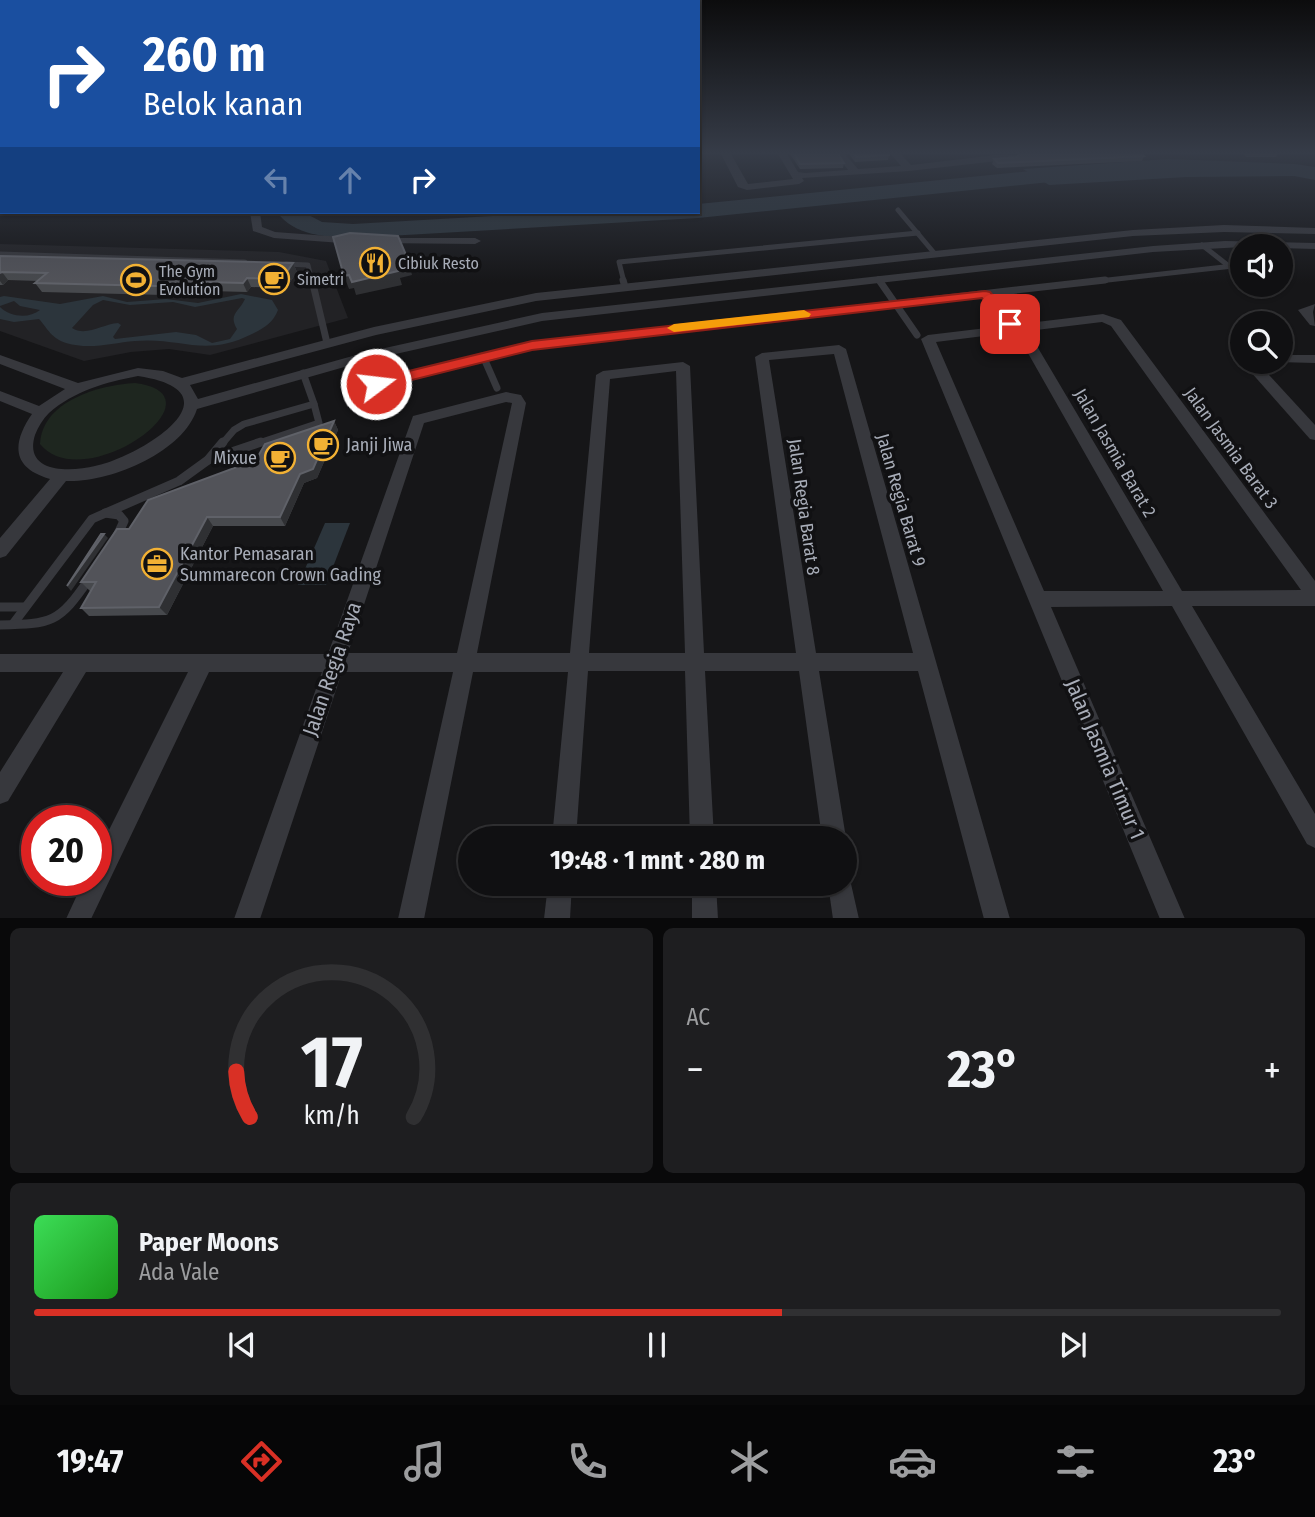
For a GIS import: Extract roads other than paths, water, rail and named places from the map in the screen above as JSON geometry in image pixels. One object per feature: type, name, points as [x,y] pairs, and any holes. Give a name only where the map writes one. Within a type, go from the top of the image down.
[{"type":"street","points":[[255,214],[257,229],[274,235],[368,241],[475,241]]},
{"type":"street","points":[[183,382],[327,342],[537,296],[1206,228],[1315,230]]},
{"type":"street","points":[[192,405],[382,352],[542,317],[1202,245],[1282,243],[1315,246]]},
{"type":"street","name":"Jalan Jasmia Barat 3","points":[[1015,326],[1103,318],[1116,323],[1315,597]]},
{"type":"street","points":[[922,337],[1015,326]]},
{"type":"street","name":"Jalan Jasmia Barat 2","points":[[1015,326],[1315,836]]},
{"type":"street","points":[[374,331],[382,352]]},
{"type":"street","name":"Jalan Jasmia Timur 1","points":[[922,337],[1038,599],[1173,918]]},
{"type":"street","name":"Jalan Regia Barat 9","points":[[762,357],[839,349],[997,918]]},
{"type":"street","name":"Jalan Regia Barat 8","points":[[762,357],[832,826]]},
{"type":"street","points":[[0,359],[77,388]]},
{"type":"street","points":[[1293,359],[1315,359]]},
{"type":"street","points":[[565,826],[603,375],[683,366],[702,826]]},
{"type":"street","points":[[138,372],[164,374],[183,382],[190,392],[192,405],[183,421],[168,438],[145,453],[89,474],[61,476],[38,472],[24,461],[19,447],[26,429],[41,412],[77,388],[108,377],[138,372]]},
{"type":"street","points":[[1260,374],[1315,435]]},
{"type":"street","points":[[0,396],[41,412]]},
{"type":"street","name":"Jalan Regia Raya","points":[[247,918],[418,420],[506,397],[516,398],[519,403],[465,663]]},
{"type":"street","points":[[0,551],[61,476]]},
{"type":"street","points":[[1038,599],[1315,597]]},
{"type":"street","points":[[0,663],[926,662]]},
{"type":"street","points":[[0,793],[80,663]]},
{"type":"street","points":[[78,918],[203,663]]},
{"type":"street","points":[[411,918],[465,663]]},
{"type":"street","points":[[557,918],[559,896]]},
{"type":"street","points":[[704,896],[705,918]]},
{"type":"street","points":[[843,896],[846,918]]},
{"type":"lane","points":[[898,210],[935,254]]},
{"type":"lane","points":[[625,287],[619,262],[918,233]]},
{"type":"lane","points":[[1202,245],[1230,267]]},
{"type":"lane","points":[[0,254],[250,262]]},
{"type":"lane","points":[[273,263],[308,265],[327,342]]},
{"type":"lane","points":[[367,356],[376,384],[532,345],[597,336],[1230,267]]},
{"type":"lane","points":[[878,279],[922,337]]},
{"type":"lane","points":[[985,294],[1015,326]]},
{"type":"lane","points":[[483,356],[496,388]]},
{"type":"lane","points":[[208,460],[319,423],[303,373]]},
{"type":"lane","points":[[13,624],[82,530],[102,512],[152,495],[179,481],[208,460],[234,430],[314,404]]},
{"type":"lane","points":[[145,506],[152,495]]},
{"type":"lane","points":[[102,512],[119,515],[124,521],[121,531]]},
{"type":"lane","points":[[113,542],[121,531],[138,518]]},
{"type":"lane","points":[[0,625],[55,621],[67,612],[98,566]]},
{"type":"lane","points":[[0,607],[25,607]]},
{"type":"waterway","points":[[700,211],[841,197]]},
{"type":"waterway","points":[[292,214],[304,223],[319,228],[353,231],[648,214]]},
{"type":"place","name":"Cibiuk Resto","points":[[375,263]]},
{"type":"place","name":"Simetri","points":[[274,279]]},
{"type":"place","name":"The Gym Evolution","points":[[136,280]]},
{"type":"place","name":"Janji Jiwa","points":[[323,445]]},
{"type":"place","name":"Mixue","points":[[280,458]]},
{"type":"place","name":"Kantor Pemasaran Summarecon Crown Gading","points":[[157,564]]}]
